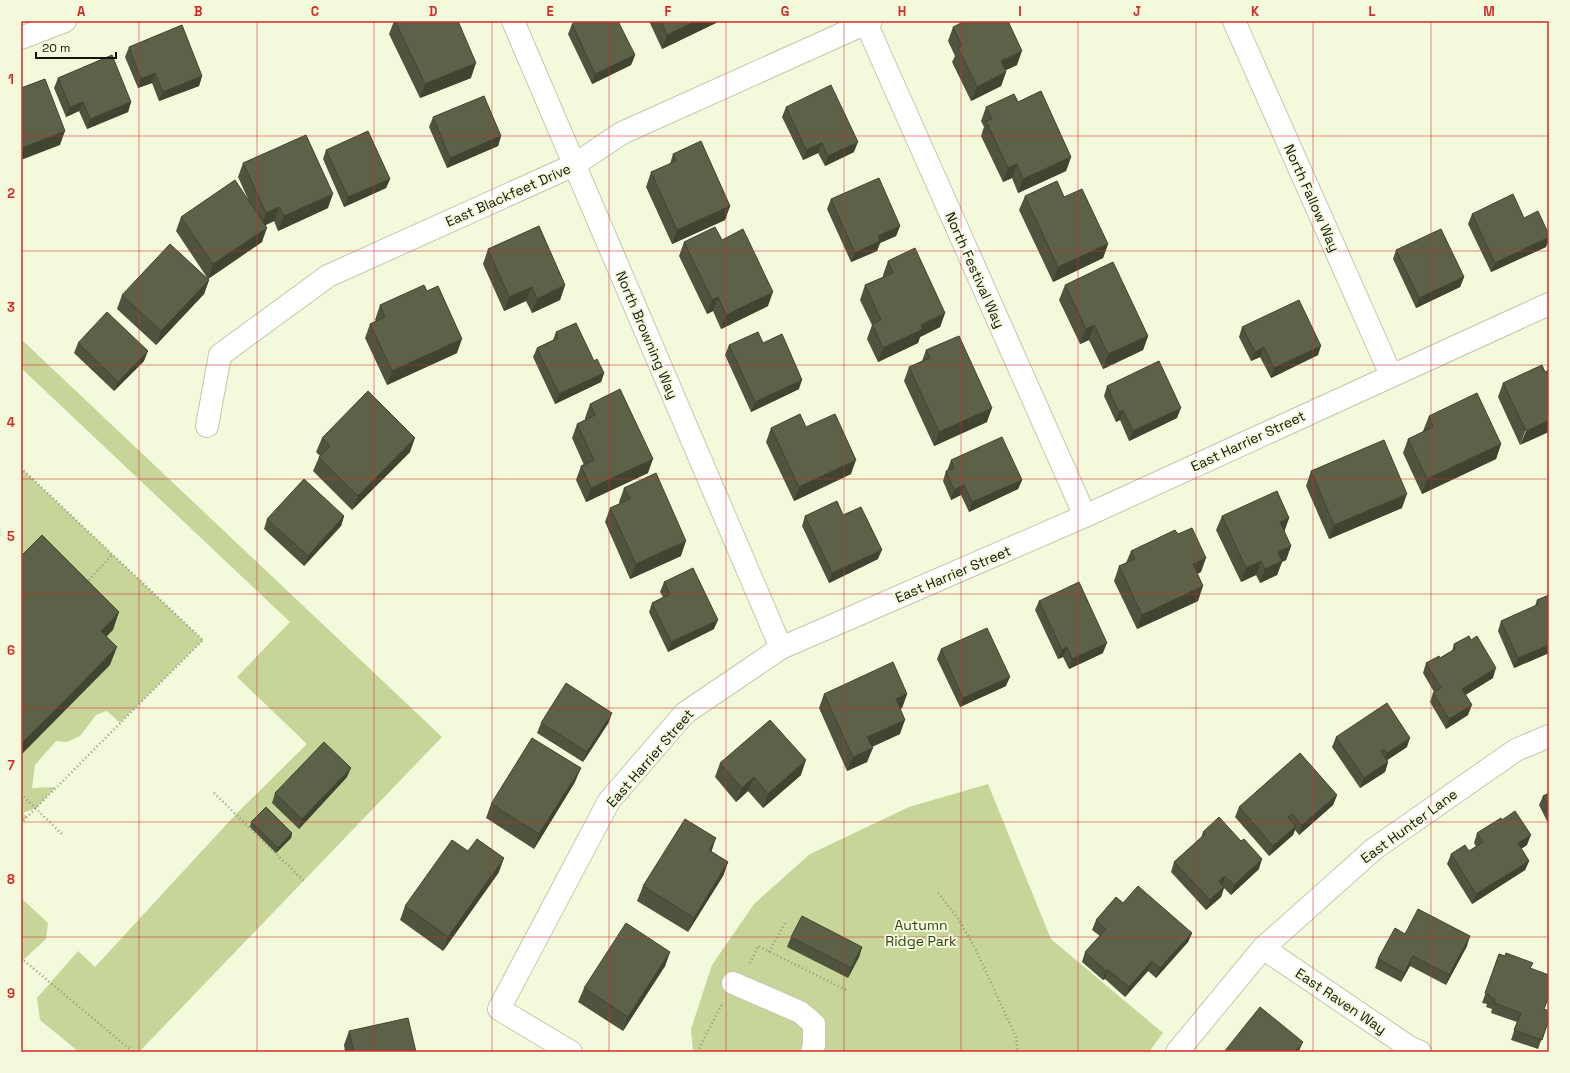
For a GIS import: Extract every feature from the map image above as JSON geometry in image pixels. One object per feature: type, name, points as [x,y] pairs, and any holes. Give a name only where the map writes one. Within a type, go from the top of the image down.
[{"type":"street","points":[[21,38],[65,21]]},
{"type":"street","name":"North Browning Way","points":[[513,21],[781,648]]},
{"type":"street","name":"North Fallow Way","points":[[1234,21],[1391,376]]},
{"type":"street","name":"East Blackfeet Drive","points":[[207,426],[220,355],[328,276],[574,166],[622,133],[868,22]]},
{"type":"street","name":"North Festival Way","points":[[868,22],[1085,516]]},
{"type":"street","name":"East Harrier Street","points":[[571,1052],[499,1010],[609,801],[685,713],[781,648],[1085,516],[1549,304]]},
{"type":"street","name":"East Hunter Lane","points":[[1177,1052],[1263,948],[1374,849],[1516,750],[1549,736]]},
{"type":"street","name":"East Raven Way","points":[[1263,948],[1402,1043],[1420,1052]]},
{"type":"street","points":[[733,983],[800,1012],[814,1024],[814,1045],[812,1052]]},
{"type":"path","points":[[21,468],[203,640],[21,823]]},
{"type":"path","points":[[81,588],[113,554]]},
{"type":"path","points":[[214,793],[304,881]]},
{"type":"path","points":[[21,794],[64,836]]},
{"type":"path","points":[[938,893],[958,918],[976,950],[1016,1037],[1018,1052]]},
{"type":"path","points":[[769,952],[785,923]]},
{"type":"path","points":[[21,958],[133,1052]]},
{"type":"green space","points":[[21,339],[442,737],[139,1052],[79,1052],[40,1020],[37,998],[78,951],[95,967],[236,814],[307,744],[237,677],[290,622],[21,368]]},
{"type":"green space","points":[[21,468],[203,640],[120,723],[107,711],[96,715],[80,736],[67,742],[56,741],[35,765],[32,788],[56,787],[36,808],[23,813],[27,817],[21,823]]},
{"type":"green space","name":"Autumn Ridge Park","points":[[988,784],[1051,939],[1163,1033],[1149,1052],[693,1052],[691,1029],[712,965],[754,904],[810,854],[909,807]]},
{"type":"green space","points":[[21,898],[48,923],[46,939],[21,962]]},
{"type":"building","points":[[395,21],[458,21],[476,63],[425,84]]},
{"type":"building","points":[[578,21],[618,21],[635,55],[595,74],[572,24]]},
{"type":"building","points":[[661,21],[696,21],[667,35]]},
{"type":"building","points":[[965,21],[1008,21],[1022,51],[1001,61],[1006,72],[977,87],[958,48],[962,46],[953,27]]},
{"type":"building","points":[[182,25],[202,76],[163,92],[155,73],[141,79],[129,47]]},
{"type":"building","points":[[112,55],[131,102],[90,119],[83,102],[70,107],[58,78]]},
{"type":"building","points":[[45,79],[65,131],[21,148],[21,88]]},
{"type":"building","points":[[831,85],[858,142],[828,156],[822,143],[806,150],[786,107]]},
{"type":"building","points":[[1041,91],[1071,157],[1023,179],[1017,164],[1008,168],[986,121],[992,119],[986,107],[1014,94],[1018,102]]},
{"type":"building","points":[[484,96],[501,136],[450,158],[433,117]]},
{"type":"building","points":[[368,131],[390,179],[348,197],[326,150]]},
{"type":"building","points":[[306,135],[333,194],[284,216],[279,207],[266,213],[243,163]]},
{"type":"building","points":[[701,141],[730,206],[677,230],[651,172],[676,161],[673,154]]},
{"type":"building","points":[[879,178],[900,226],[878,236],[880,241],[855,253],[831,199]]},
{"type":"building","points":[[235,180],[267,228],[213,264],[181,217]]},
{"type":"building","points":[[1057,181],[1064,197],[1082,189],[1108,244],[1058,267],[1025,196]]},
{"type":"building","points":[[1513,194],[1524,218],[1538,211],[1549,237],[1495,263],[1472,214]]},
{"type":"building","points":[[539,226],[565,285],[537,299],[532,287],[509,297],[488,249]]},
{"type":"building","points":[[715,227],[722,240],[743,229],[773,292],[726,315],[718,297],[712,300],[684,242]]},
{"type":"building","points":[[1441,229],[1464,277],[1419,298],[1396,250]]},
{"type":"building","points":[[170,244],[209,280],[161,331],[122,295]]},
{"type":"building","points":[[915,248],[945,313],[921,325],[923,329],[883,348],[872,324],[881,320],[865,285],[893,273],[888,261]]},
{"type":"building","points":[[1113,262],[1148,336],[1108,354],[1094,325],[1086,329],[1065,285]]},
{"type":"building","points":[[424,285],[427,291],[438,286],[462,339],[392,371],[370,324],[385,317],[380,305]]},
{"type":"building","points":[[1299,300],[1321,346],[1274,368],[1264,347],[1255,352],[1242,327]]},
{"type":"building","points":[[107,312],[148,351],[118,382],[78,343]]},
{"type":"building","points":[[576,323],[594,361],[597,359],[604,373],[559,394],[537,348],[558,338],[556,332]]},
{"type":"building","points":[[758,332],[763,343],[782,334],[802,380],[755,402],[729,345]]},
{"type":"building","points":[[959,336],[992,408],[939,432],[909,367],[930,358],[926,350]]},
{"type":"building","points":[[1159,361],[1181,408],[1133,431],[1123,410],[1119,412],[1107,386]]},
{"type":"building","points":[[1542,365],[1545,372],[1549,370],[1549,420],[1526,431],[1503,383]]},
{"type":"building","points":[[620,389],[653,459],[591,488],[581,466],[594,460],[577,424],[595,415],[590,404]]},
{"type":"building","points":[[368,391],[415,438],[358,496],[319,457],[330,446],[322,438]]},
{"type":"building","points":[[1477,393],[1501,444],[1427,479],[1408,439],[1433,427],[1429,416]]},
{"type":"building","points":[[800,414],[806,427],[835,414],[856,460],[799,487],[771,428]]},
{"type":"building","points":[[1002,437],[1022,480],[972,502],[964,485],[954,490],[946,471],[954,468],[951,460]]},
{"type":"building","points":[[1384,440],[1407,494],[1334,525],[1311,471]]},
{"type":"building","points":[[656,473],[686,541],[636,564],[610,508],[630,499],[624,488]]},
{"type":"building","points":[[304,479],[344,516],[308,556],[267,519]]},
{"type":"building","points":[[1277,491],[1289,518],[1280,522],[1291,546],[1278,552],[1282,561],[1265,569],[1261,561],[1246,568],[1222,516]]},
{"type":"building","points":[[837,501],[843,515],[861,507],[882,550],[832,573],[805,516]]},
{"type":"building","points":[[1192,528],[1206,558],[1193,564],[1203,586],[1142,615],[1119,566],[1135,559],[1131,551],[1175,530],[1178,534]]},
{"type":"building","points":[[42,535],[119,612],[101,631],[117,647],[21,744],[21,556]]},
{"type":"building","points":[[693,568],[718,620],[671,642],[652,603],[670,594],[664,582]]},
{"type":"building","points":[[1079,582],[1107,643],[1072,659],[1067,647],[1062,650],[1039,601]]},
{"type":"building","points":[[1549,595],[1549,645],[1518,658],[1501,621],[1539,604],[1537,600]]},
{"type":"building","points":[[987,628],[1010,677],[963,698],[941,649]]},
{"type":"building","points":[[1469,636],[1471,640],[1477,636],[1496,668],[1462,689],[1472,705],[1449,719],[1433,693],[1441,688],[1426,663],[1439,656],[1440,658],[1455,649],[1454,644]]},
{"type":"building","points":[[893,662],[907,694],[896,699],[905,720],[867,737],[873,748],[853,757],[824,694]]},
{"type":"building","points":[[566,683],[612,713],[587,752],[541,723]]},
{"type":"building","points":[[1387,703],[1410,738],[1387,753],[1384,749],[1381,751],[1388,762],[1364,778],[1336,737]]},
{"type":"building","points":[[770,720],[806,760],[768,794],[754,777],[742,788],[720,763]]},
{"type":"building","points":[[532,738],[581,768],[539,834],[491,804]]},
{"type":"building","points":[[324,742],[351,768],[302,819],[275,793]]},
{"type":"building","points":[[1300,753],[1337,795],[1302,825],[1292,814],[1288,817],[1296,826],[1273,846],[1239,807]]},
{"type":"building","points":[[1549,793],[1549,808],[1543,796]]},
{"type":"building","points":[[266,807],[292,833],[278,848],[251,822]]},
{"type":"building","points":[[1515,811],[1531,835],[1518,843],[1529,861],[1476,894],[1451,854],[1465,845],[1469,851],[1483,842],[1477,833],[1501,818],[1502,820]]},
{"type":"building","points":[[1219,817],[1241,841],[1244,839],[1262,859],[1234,885],[1225,876],[1219,881],[1224,887],[1210,900],[1174,862],[1205,834],[1203,832]]},
{"type":"building","points":[[685,819],[716,838],[709,850],[728,862],[694,918],[643,886]]},
{"type":"building","points":[[477,839],[504,858],[448,937],[405,906],[452,840],[468,851]]},
{"type":"building","points":[[1138,886],[1192,933],[1160,968],[1152,961],[1129,987],[1108,970],[1106,971],[1085,952],[1106,929],[1096,920],[1116,897],[1123,903]]},
{"type":"building","points":[[1418,909],[1470,936],[1449,975],[1413,956],[1404,973],[1378,959],[1395,928],[1405,934]]},
{"type":"building","points":[[802,916],[862,947],[851,968],[791,937]]},
{"type":"building","points":[[626,923],[670,952],[628,1017],[584,988]]},
{"type":"building","points":[[1506,953],[1533,963],[1530,968],[1549,975],[1549,996],[1544,1009],[1549,1011],[1549,1019],[1542,1040],[1514,1030],[1521,1013],[1494,1003],[1495,999],[1489,997],[1490,995],[1485,993],[1499,954],[1505,956]]},
{"type":"building","points":[[1260,1007],[1303,1042],[1296,1050],[1299,1052],[1224,1052]]},
{"type":"building","points":[[408,1018],[416,1052],[354,1052],[349,1031]]}]
